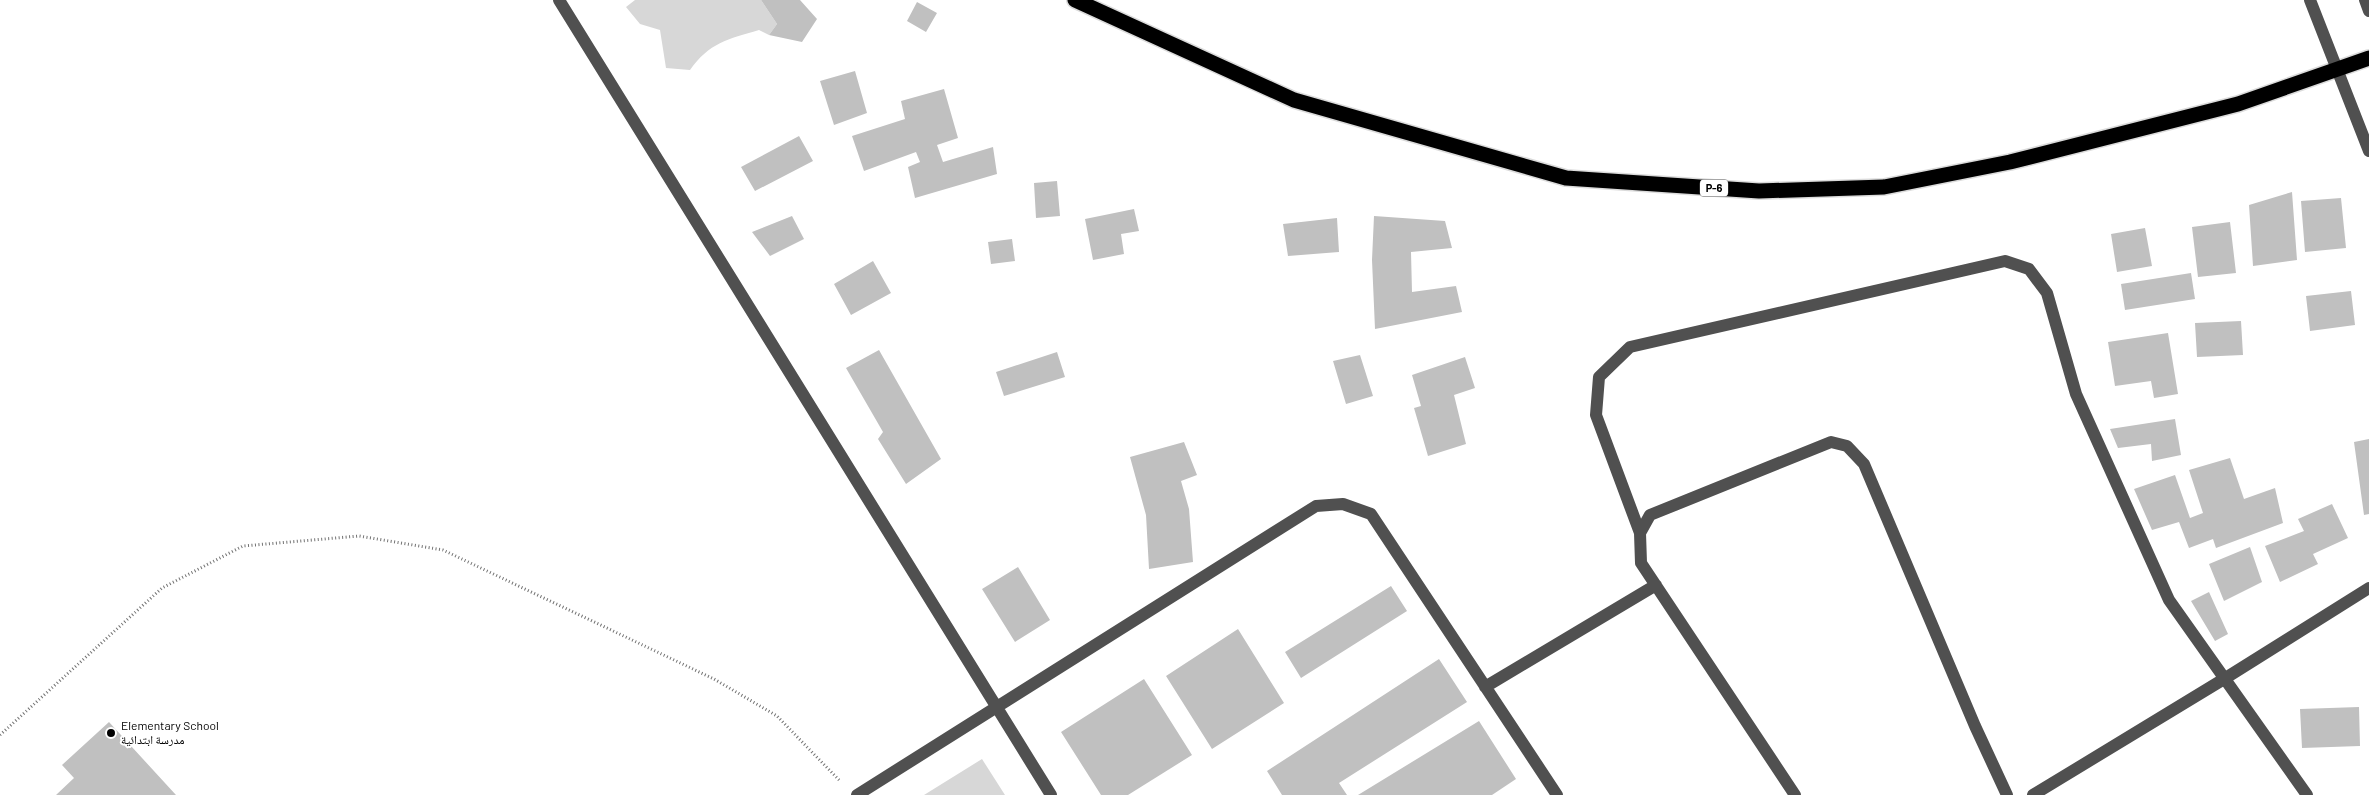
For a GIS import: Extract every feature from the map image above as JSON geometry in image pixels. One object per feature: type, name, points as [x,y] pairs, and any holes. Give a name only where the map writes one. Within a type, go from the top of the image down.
[{"type":"highway","name":"P-6","points":[[1075,0],[1294,100],[1566,178],[1759,191],[1884,187],[2010,162],[2238,104],[2337,71],[2369,58]]},
{"type":"street","points":[[559,0],[996,709],[1051,795]]},
{"type":"street","points":[[2310,0],[2369,151]]},
{"type":"street","points":[[2365,0],[2369,11]]},
{"type":"street","points":[[1795,795],[1641,563],[1640,533],[1596,415],[1599,377],[1630,347],[2005,262],[2029,270],[2047,293],[2076,394],[2169,600],[2307,795]]},
{"type":"street","points":[[1640,533],[1650,515],[1831,442],[1847,446],[1864,464],[1975,726],[2007,795]]},
{"type":"street","points":[[852,791],[996,709],[1316,506],[1343,504],[1371,514],[1556,795]]},
{"type":"street","points":[[1485,687],[1656,586]]},
{"type":"street","points":[[2033,795],[2369,588]]},
{"type":"path","points":[[0,734],[162,588],[243,546],[359,536],[443,550],[714,679],[777,716],[852,791]]},
{"type":"shaded area","points":[[635,0],[761,0],[777,24],[769,35],[759,30],[720,43],[704,54],[690,70],[666,68],[660,30],[640,24],[626,7]]},
{"type":"shaded area","points":[[982,759],[1005,795],[924,795]]},
{"type":"building","points":[[761,0],[800,0],[817,19],[802,42],[769,35],[777,24]]},
{"type":"building","points":[[917,2],[937,13],[926,32],[907,21]]},
{"type":"building","points":[[855,71],[867,113],[834,125],[820,81]]},
{"type":"building","points":[[944,89],[958,138],[937,145],[943,162],[993,147],[997,174],[915,198],[908,167],[920,162],[916,152],[864,171],[852,136],[905,119],[901,101]]},
{"type":"building","points":[[799,136],[813,161],[755,191],[741,167]]},
{"type":"building","points":[[1057,181],[1060,216],[1036,218],[1034,183]]},
{"type":"building","points":[[2292,192],[2297,260],[2253,266],[2249,205]]},
{"type":"building","points":[[2341,198],[2346,248],[2305,252],[2301,201]]},
{"type":"building","points":[[1134,209],[1139,231],[1121,234],[1124,254],[1093,260],[1085,219]]},
{"type":"building","points":[[792,216],[804,239],[770,256],[752,232]]},
{"type":"building","points":[[1374,216],[1445,221],[1452,248],[1411,252],[1412,292],[1456,286],[1462,312],[1375,329],[1372,260]]},
{"type":"building","points":[[1337,218],[1339,252],[1288,256],[1283,224]]},
{"type":"building","points":[[2230,222],[2236,273],[2198,277],[2192,227]]},
{"type":"building","points":[[2145,228],[2152,266],[2117,272],[2111,234]]},
{"type":"building","points":[[1012,239],[1015,261],[991,264],[988,242]]},
{"type":"building","points":[[873,261],[891,293],[851,315],[834,284]]},
{"type":"building","points":[[2191,273],[2195,299],[2125,310],[2121,284]]},
{"type":"building","points":[[2351,291],[2355,325],[2310,331],[2306,296]]},
{"type":"building","points":[[2241,321],[2243,355],[2197,357],[2195,323]]},
{"type":"building","points":[[2168,333],[2178,394],[2154,398],[2151,381],[2115,386],[2108,342]]},
{"type":"building","points":[[879,350],[941,459],[906,484],[878,439],[883,432],[846,368]]},
{"type":"building","points":[[1057,352],[1065,377],[1004,396],[996,372]]},
{"type":"building","points":[[1360,355],[1373,396],[1346,404],[1333,361]]},
{"type":"building","points":[[1465,357],[1475,388],[1454,395],[1466,444],[1428,456],[1414,408],[1421,406],[1412,375]]},
{"type":"building","points":[[2175,419],[2181,455],[2152,461],[2151,444],[2118,448],[2110,429]]},
{"type":"building","points":[[2369,439],[2369,514],[2364,515],[2354,442]]},
{"type":"building","points":[[1184,442],[1197,475],[1181,481],[1189,509],[1193,562],[1149,569],[1146,515],[1130,457]]},
{"type":"building","points":[[2230,458],[2244,499],[2275,488],[2283,523],[2216,548],[2213,539],[2189,548],[2179,522],[2152,530],[2134,489],[2175,475],[2190,518],[2203,513],[2189,470]]},
{"type":"building","points":[[2332,504],[2348,538],[2313,554],[2318,564],[2280,582],[2265,546],[2304,531],[2298,519]]},
{"type":"building","points":[[2250,547],[2262,582],[2224,601],[2209,564]]},
{"type":"building","points":[[1018,567],[1050,620],[1015,642],[982,589]]},
{"type":"building","points":[[1391,586],[1407,611],[1301,678],[1285,652]]},
{"type":"building","points":[[2209,592],[2228,634],[2215,641],[2191,601]]},
{"type":"building","points":[[1238,629],[1284,703],[1212,749],[1166,676]]},
{"type":"building","points":[[1439,659],[1467,702],[1339,783],[1347,795],[1282,795],[1267,771]]},
{"type":"building","points":[[1144,679],[1192,755],[1128,795],[1101,795],[1061,732]]},
{"type":"building","points":[[2359,707],[2360,746],[2302,748],[2300,709]]},
{"type":"building","points":[[1479,721],[1516,779],[1492,795],[1358,795]]},
{"type":"building","points":[[109,722],[176,795],[56,795],[74,778],[62,765]]},
{"type":"place","name":"Elementary School مدرسة ابتدائية","points":[[111,733]]}]
